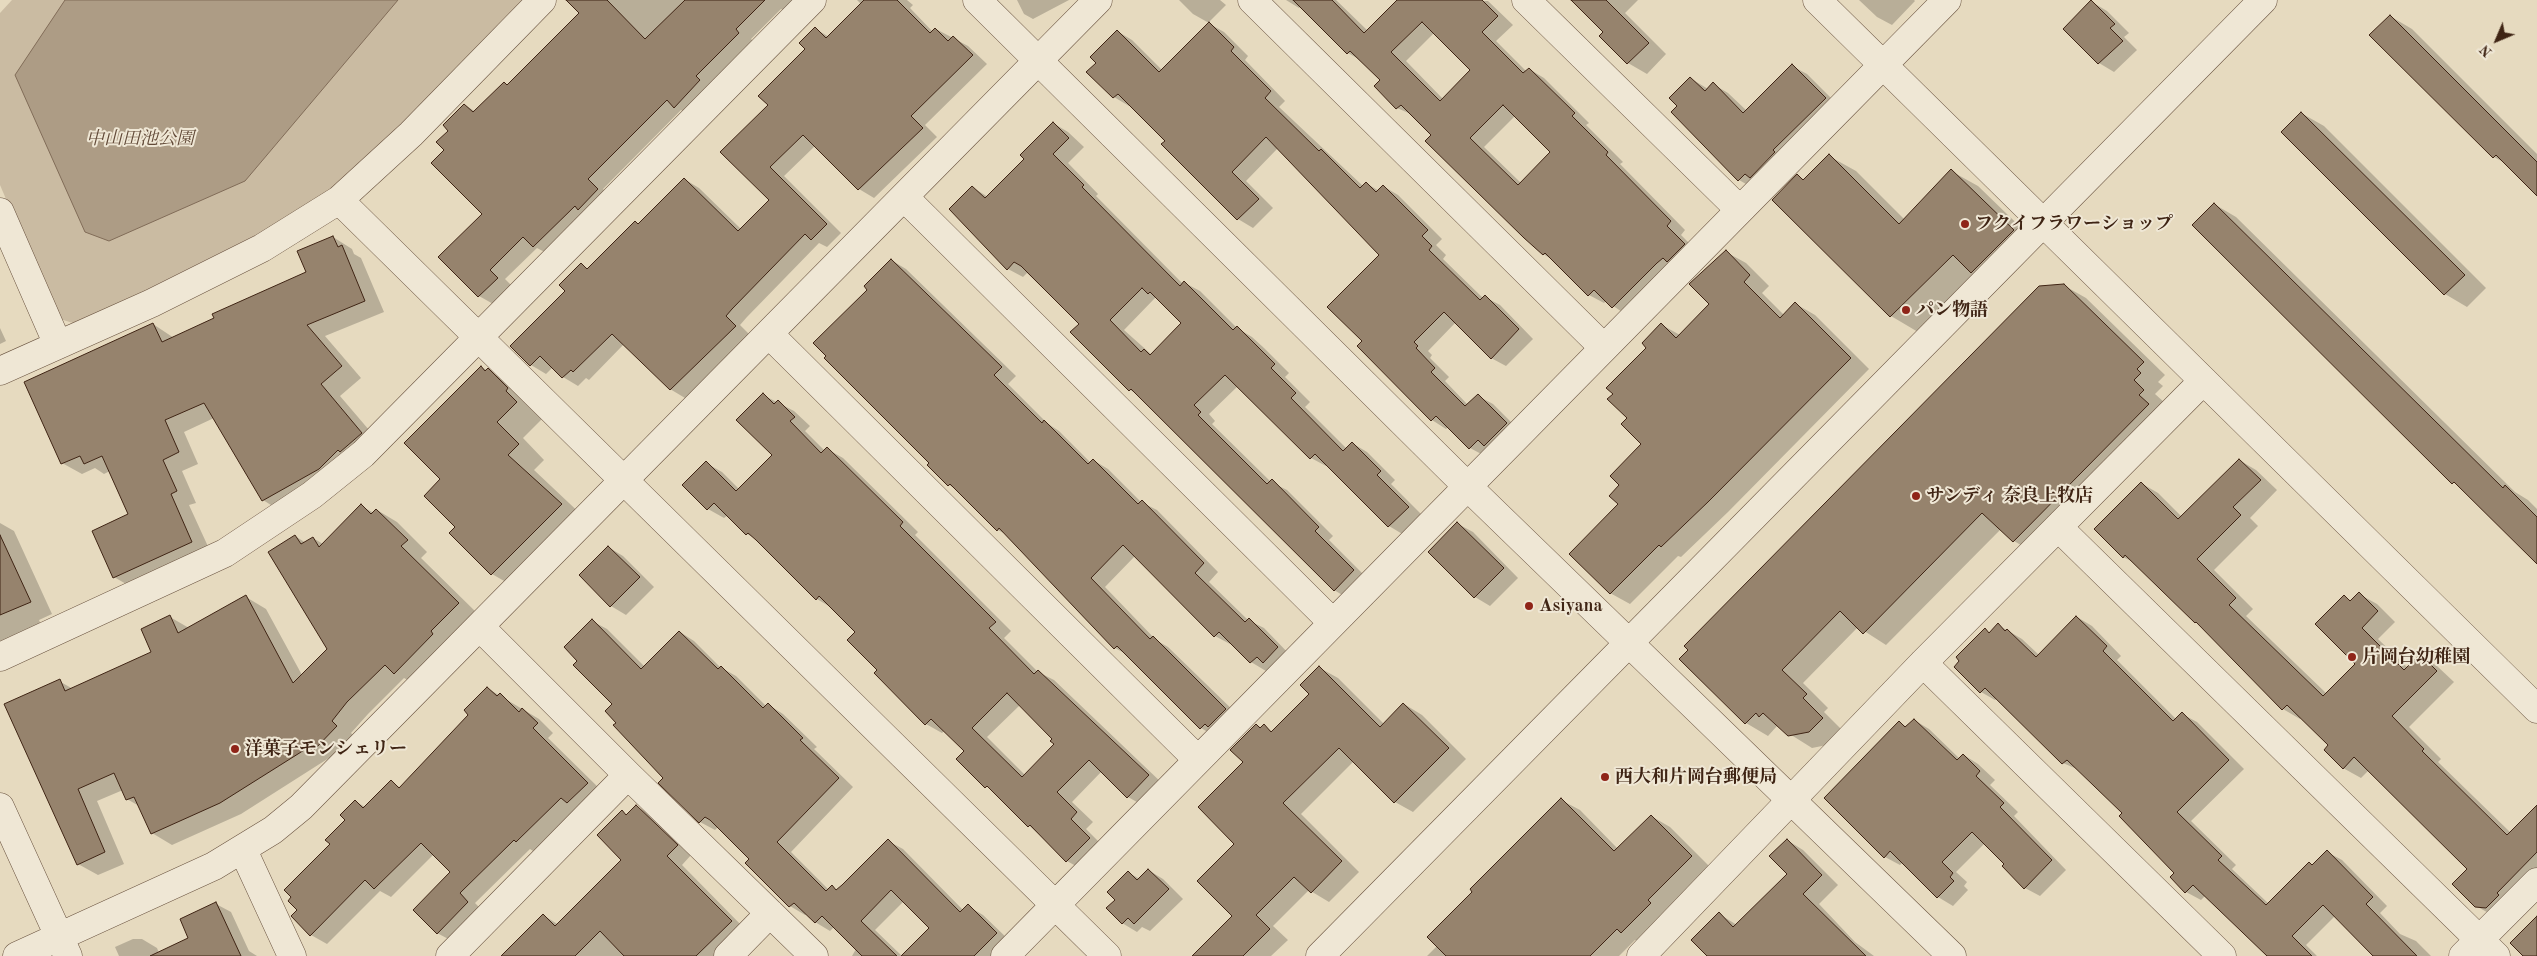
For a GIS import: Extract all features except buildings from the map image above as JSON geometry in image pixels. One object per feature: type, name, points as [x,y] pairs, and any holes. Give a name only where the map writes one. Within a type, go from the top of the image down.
[{"type":"street","points":[[0,371],[152,303],[262,248],[339,200],[411,134],[542,0]]},
{"type":"street","points":[[0,657],[225,553],[312,495],[363,454],[812,0]]},
{"type":"street","points":[[977,0],[1467,486],[1952,956]]},
{"type":"street","points":[[17,956],[64,946],[214,866],[273,830],[324,787],[1098,0]]},
{"type":"street","points":[[1252,0],[1603,347]]},
{"type":"street","points":[[1526,0],[1740,210]]},
{"type":"street","points":[[1817,0],[2537,709]]},
{"type":"street","points":[[1005,956],[1197,759],[1947,0]]},
{"type":"street","points":[[1320,956],[2263,0]]},
{"type":"street","points":[[905,198],[1332,622]]},
{"type":"street","points":[[339,200],[1107,956]]},
{"type":"street","points":[[0,212],[58,345]]},
{"type":"street","points":[[770,335],[1197,759]]},
{"type":"street","points":[[1657,951],[1792,799],[1923,663],[2203,380]]},
{"type":"street","points":[[2058,527],[2479,951],[2537,882]]},
{"type":"street","points":[[480,627],[628,775],[814,956]]},
{"type":"street","points":[[1923,663],[2222,956]]},
{"type":"street","points":[[450,956],[628,775]]},
{"type":"street","points":[[0,807],[64,946]]},
{"type":"street","points":[[243,850],[292,956]]},
{"type":"street","points":[[728,956],[770,913]]},
{"type":"green space","name":"中山田池公園","points":[[12,0],[524,0],[402,124],[336,185],[268,232],[76,324],[57,318],[0,185],[0,13]]},
{"type":"shaded area","points":[[65,0],[398,0],[245,181],[109,241],[85,232],[15,75]]},
{"type":"place","name":"フクイフラワーショップ","points":[[1965,224]]},
{"type":"place","name":"パン物語","points":[[1906,310]]},
{"type":"place","name":"サンディ 奈良上牧店","points":[[1916,496]]},
{"type":"place","name":"Asiyana","points":[[1529,606]]},
{"type":"place","name":"片岡台幼稚園","points":[[2352,657]]},
{"type":"place","name":"洋菓子モンシェリー","points":[[235,749]]},
{"type":"place","name":"西大和片岡台郵便局","points":[[1605,777]]}]
